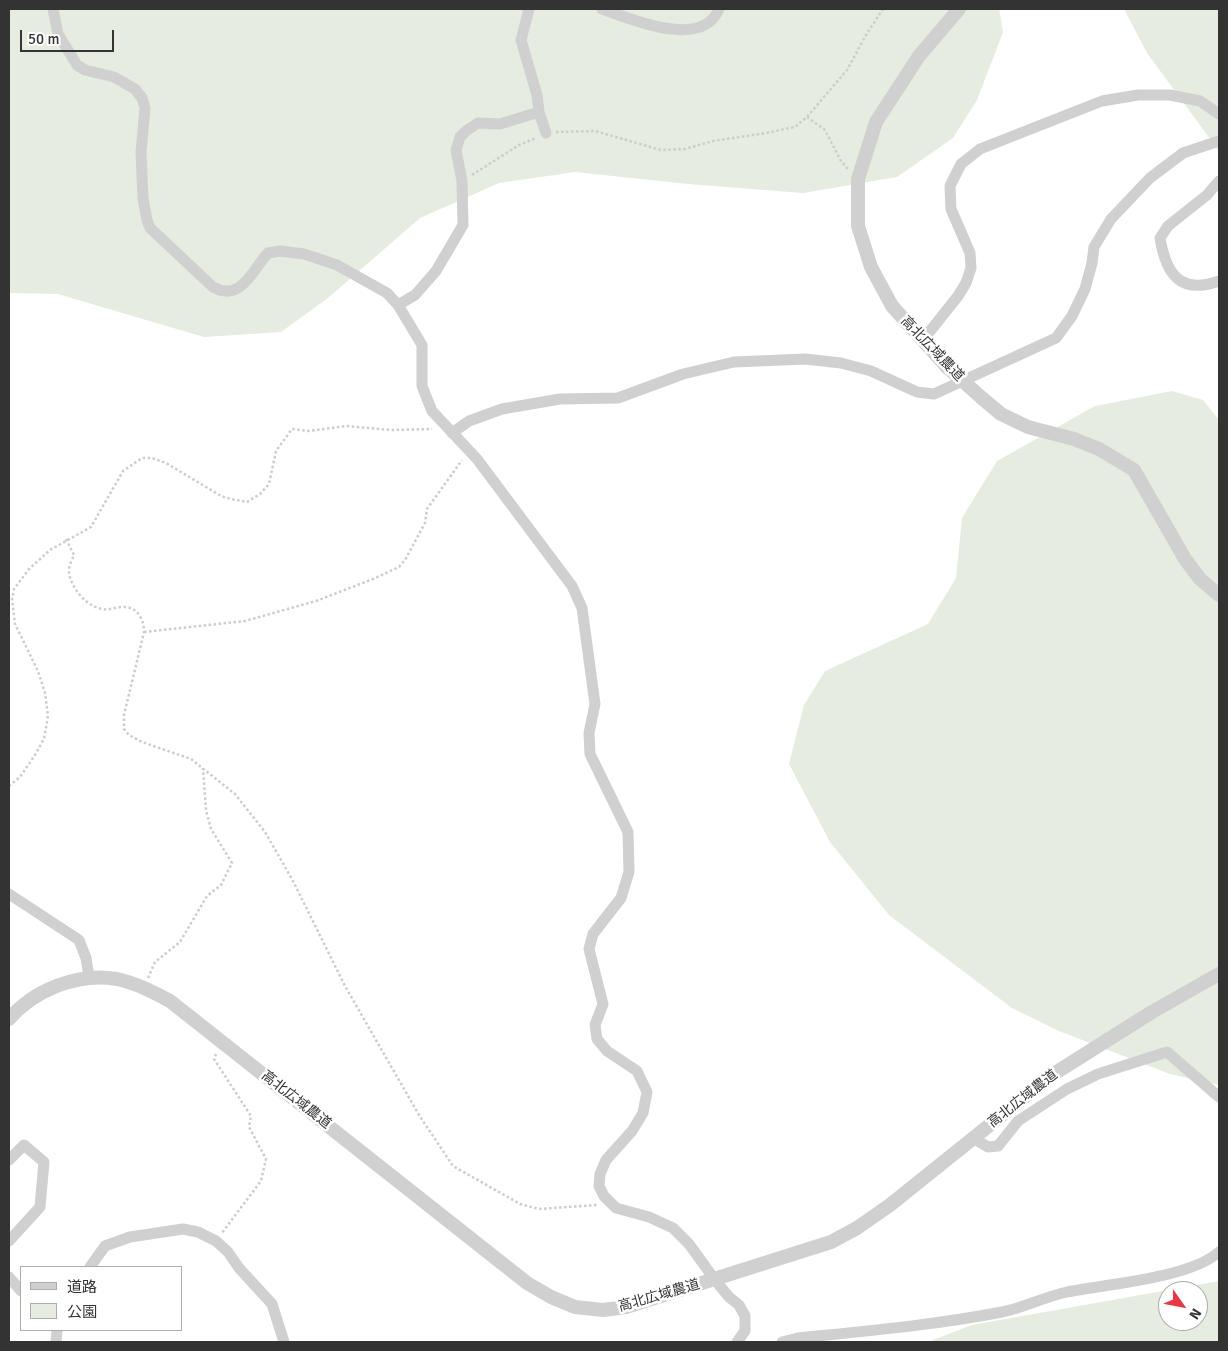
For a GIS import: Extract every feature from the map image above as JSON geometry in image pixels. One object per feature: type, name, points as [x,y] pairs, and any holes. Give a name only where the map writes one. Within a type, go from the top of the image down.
[{"type":"street","points":[[53,9],[58,34],[77,65],[85,70],[114,77],[135,89],[142,98],[145,108],[141,152],[143,199],[150,228],[213,287],[220,291],[230,291],[239,288],[245,284],[268,253],[280,251],[304,254],[337,266],[387,292],[398,305],[422,345],[422,386],[432,411],[468,450],[506,496],[572,586],[582,608],[595,704],[589,733],[590,754],[628,832],[630,872],[621,898],[593,934],[589,949],[597,974],[603,1004],[595,1024],[597,1039],[607,1051],[636,1071],[646,1092],[644,1113],[632,1131],[606,1160],[600,1174],[599,1186],[604,1196],[616,1208],[649,1217],[673,1228],[690,1244],[715,1280],[729,1297],[739,1305],[745,1316],[745,1330],[736,1342]]},
{"type":"street","points":[[529,9],[520,40],[538,95],[539,112],[546,133]]},
{"type":"street","points":[[602,9],[648,26],[679,30],[702,26],[710,22],[718,9]]},
{"type":"street","name":"高北広域農道","points":[[959,9],[919,56],[876,122],[858,179],[858,226],[871,266],[892,306],[947,366],[1001,414],[1028,427],[1074,439],[1099,449],[1134,470],[1185,559],[1200,580],[1219,595]]},
{"type":"street","points":[[923,340],[958,296],[966,283],[971,268],[970,253],[951,209],[950,186],[962,164],[974,154],[987,146],[1102,101],[1138,95],[1170,95],[1200,101],[1219,114]]},
{"type":"street","points":[[398,305],[415,295],[436,271],[463,225],[462,181],[456,150],[460,137],[478,123],[500,124],[539,112]]},
{"type":"street","points":[[449,430],[502,409],[560,399],[618,398],[683,374],[734,362],[805,359],[841,363],[871,371],[917,392],[934,394],[1056,338],[1072,316],[1085,289],[1094,247],[1111,219],[1150,178],[1183,154],[1219,141]]},
{"type":"street","points":[[1219,181],[1207,195],[1168,226],[1160,238],[1162,255],[1166,266],[1175,277],[1190,286],[1212,284],[1219,281]]},
{"type":"street","points":[[9,894],[79,940],[86,958],[89,977]]},
{"type":"street","name":"高北広域農道","points":[[9,1020],[18,1009],[42,993],[89,977],[116,979],[144,987],[170,1001],[527,1283],[575,1308],[603,1310],[626,1307],[715,1280],[831,1242],[857,1228],[890,1205],[1060,1070],[1152,1012],[1219,974]]},
{"type":"street","points":[[973,1138],[988,1147],[998,1146],[1018,1121],[1067,1089],[1098,1074],[1167,1052],[1219,1097]]},
{"type":"street","points":[[9,1160],[24,1145],[44,1162],[40,1207],[9,1241]]},
{"type":"street","points":[[91,1266],[105,1246],[130,1237],[182,1229],[198,1232],[216,1241],[228,1252],[239,1268],[272,1304],[284,1342]]},
{"type":"street","points":[[782,1342],[798,1338],[920,1325],[1004,1312],[1065,1292],[1195,1267],[1213,1258],[1219,1252]]},
{"type":"street","points":[[9,1277],[20,1291]]},
{"type":"path","points":[[462,181],[519,145],[546,133],[595,131],[661,150],[685,149],[713,141],[795,127],[807,117],[847,70],[882,9]]},
{"type":"path","points":[[807,117],[825,130],[842,162],[858,179]]},
{"type":"path","points":[[9,786],[20,777],[44,739],[48,716],[45,694],[38,671],[15,624],[12,599],[14,589],[29,569],[50,550],[66,539],[91,527],[123,471],[142,458],[152,458],[166,463],[221,496],[247,502],[260,494],[269,484],[276,451],[292,429],[309,430],[346,426],[391,430],[449,430]]},
{"type":"path","points":[[144,632],[245,621],[316,601],[373,580],[399,567],[405,560],[425,523],[428,509],[468,450]]},
{"type":"path","points":[[66,539],[74,555],[69,572],[75,589],[85,600],[95,607],[104,610],[125,607],[131,609],[139,614],[144,624],[144,632],[124,716],[124,728],[129,735],[142,742],[191,759],[235,794],[265,832],[292,879],[345,986],[419,1115],[453,1166],[520,1204],[539,1210],[597,1205],[616,1208]]},
{"type":"path","points":[[144,987],[155,962],[180,942],[208,896],[222,885],[232,863],[211,829],[206,810],[203,768]]},
{"type":"path","points":[[216,1241],[261,1181],[266,1159],[250,1127],[251,1116],[214,1059],[221,1041]]},
{"type":"green space","points":[[9,9],[999,9],[1003,32],[977,100],[953,138],[897,177],[803,193],[688,184],[575,172],[499,183],[420,218],[328,298],[281,332],[204,337],[58,294],[9,293]]},
{"type":"green space","points":[[1124,9],[1219,9],[1219,151],[1147,53]]},
{"type":"green space","points":[[1172,391],[1203,400],[1219,420],[1219,1085],[1170,1074],[1059,1031],[1012,1008],[889,915],[830,842],[789,764],[804,705],[825,671],[928,624],[956,578],[962,518],[997,461],[1095,406]]},
{"type":"green space","points":[[1219,1281],[1219,1342],[928,1342],[972,1325],[1158,1292],[1158,1331],[1208,1331],[1208,1283]]}]
